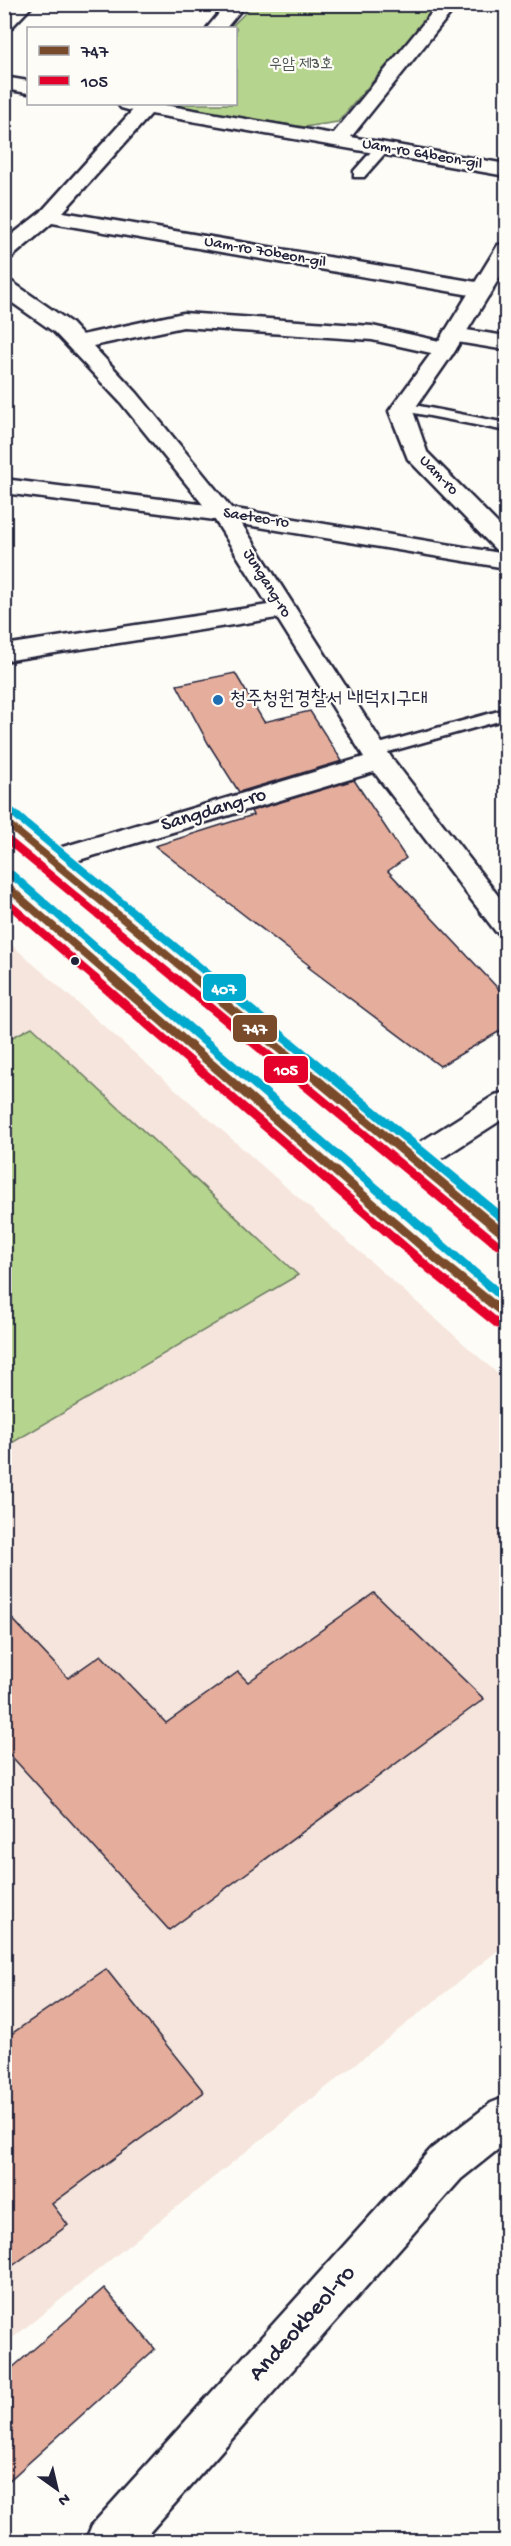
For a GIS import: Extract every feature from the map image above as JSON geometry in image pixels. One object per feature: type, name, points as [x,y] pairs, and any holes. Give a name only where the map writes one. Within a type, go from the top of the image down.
[{"type":"street","name":"Uam-ro 64beon-gil","points":[[338,140],[449,4]]},
{"type":"street","points":[[217,27],[234,8]]},
{"type":"street","points":[[4,83],[27,87]]},
{"type":"street","points":[[4,252],[48,216],[140,105]]},
{"type":"street","name":"Uam-ro 64beon-gil","points":[[146,105],[507,170]]},
{"type":"street","name":"Uam-ro 70beon-gil","points":[[48,216],[483,290]]},
{"type":"street","points":[[404,407],[449,342],[507,250]]},
{"type":"street","name":"Jungang-ro","points":[[4,286],[62,327],[129,398],[223,514],[377,756],[502,911]]},
{"type":"street","points":[[77,343],[183,320],[372,333],[449,342],[507,343]]},
{"type":"street","name":"Uam-ro","points":[[404,407],[401,411],[416,454],[507,546]]},
{"type":"street","name":"Saeteo-ro","points":[[4,486],[223,514],[507,561]]},
{"type":"street","points":[[4,653],[282,610]]},
{"type":"street","name":"Sangdang-ro","points":[[49,860],[377,756]]},
{"type":"street","points":[[4,821],[507,1236]]},
{"type":"street","points":[[4,885],[439,1261],[507,1315]]},
{"type":"street","points":[[414,1161],[507,1103]]},
{"type":"street","name":"Andeokbeol-ro","points":[[109,2541],[446,2164],[507,2117]]},
{"type":"lane","points":[[197,4],[234,8]]},
{"type":"lane","points":[[359,174],[382,148]]},
{"type":"lane","points":[[404,407],[507,427]]},
{"type":"lane","points":[[377,756],[507,714]]},
{"type":"shaded area","points":[[5,939],[506,1381],[506,1944],[5,2344]]},
{"type":"green space","name":"우암 제3호","points":[[253,4],[438,5],[338,122],[304,127],[182,108],[179,105],[237,105],[237,27],[231,27]]},
{"type":"green space","points":[[32,1027],[298,1275],[5,1447],[5,1041]]},
{"type":"building","points":[[235,673],[264,722],[310,711],[342,761],[239,792],[208,743],[177,685]]},
{"type":"building","points":[[354,780],[406,858],[388,871],[507,998],[507,1027],[440,1066],[308,967],[310,966],[155,846],[253,815],[251,811]]},
{"type":"building","points":[[374,1593],[484,1699],[169,1930],[4,1748],[4,1610],[68,1678],[101,1655],[166,1723],[238,1672],[248,1682]]},
{"type":"building","points":[[106,1969],[204,2092],[52,2204],[68,2225],[4,2272],[4,2039]]},
{"type":"building","points":[[104,2288],[155,2349],[4,2485],[4,2375]]},
{"type":"transit line","name":"407","points":[[12,812],[506,1221]]},
{"type":"transit line","name":"747","points":[[4,821],[506,1236]]},
{"type":"transit line","name":"105","points":[[4,837],[498,1245]]},
{"type":"transit line","name":"407","points":[[12,875],[447,1252],[506,1300]]},
{"type":"transit line","name":"747","points":[[4,884],[439,1261],[506,1315]]},
{"type":"transit line","name":"105","points":[[4,900],[431,1270],[498,1324]]},
{"type":"place","name":"청주청원경찰서 내덕지구대","points":[[218,700]]}]
